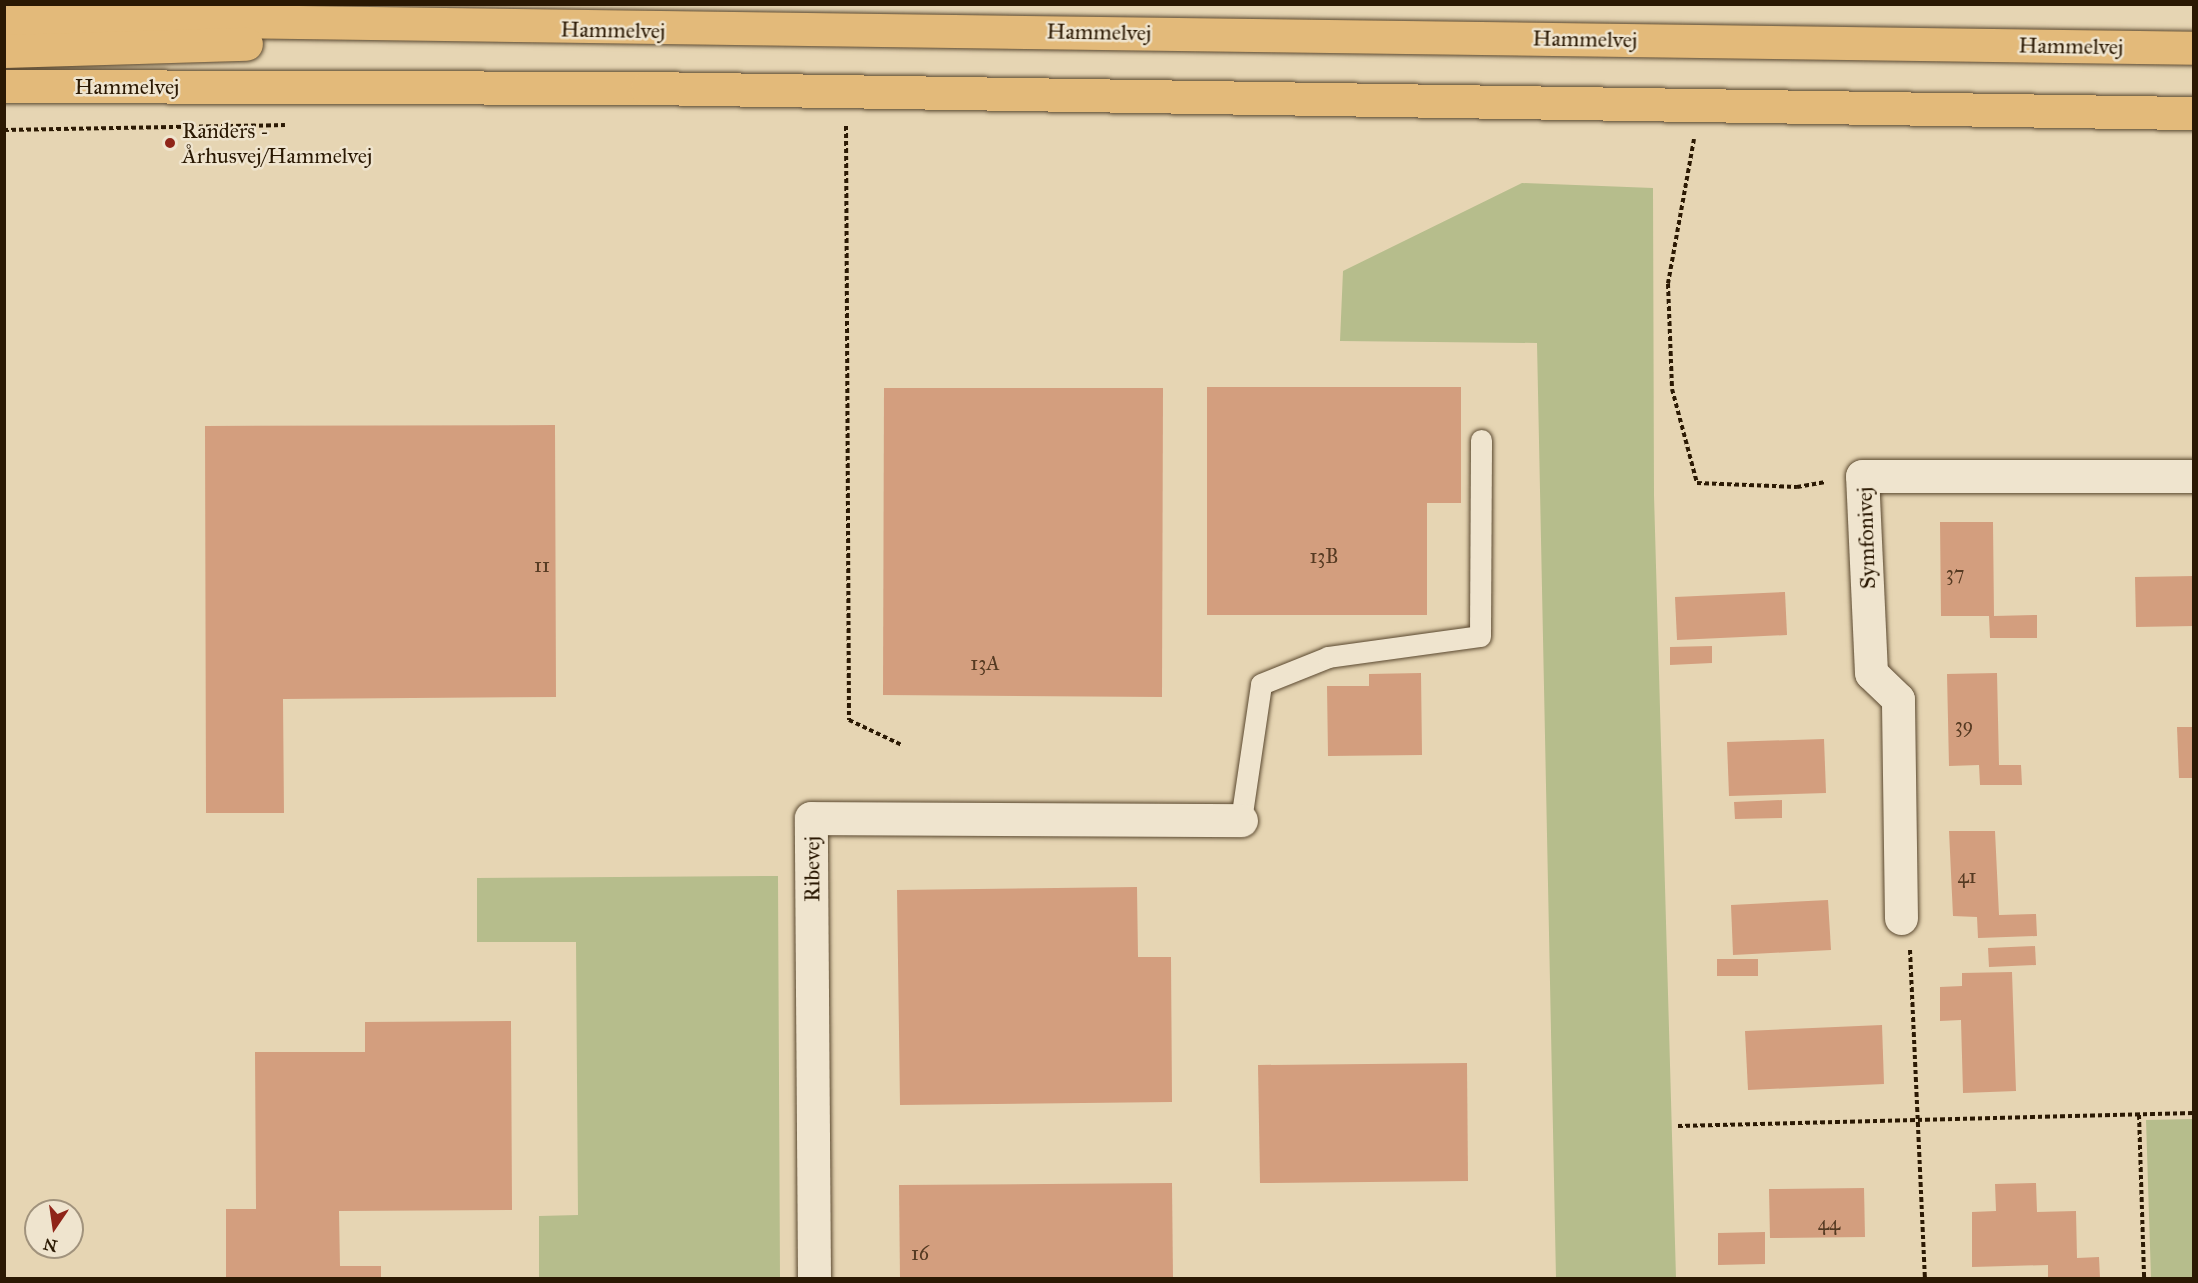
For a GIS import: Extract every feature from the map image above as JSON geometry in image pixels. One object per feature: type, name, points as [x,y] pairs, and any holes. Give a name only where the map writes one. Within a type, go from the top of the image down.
[{"type":"main road","points":[[267,4],[611,30]]},
{"type":"main road","name":"Hammelvej","points":[[4,18],[611,30],[1009,30],[2193,48]]},
{"type":"main road","points":[[4,51],[611,30]]},
{"type":"main road","name":"Hammelvej","points":[[4,86],[846,93],[2193,113]]},
{"type":"street","name":"Symfonivej","points":[[1901,918],[1898,699],[1871,673],[1862,476],[2193,476]]},
{"type":"street","name":"Ribevej","points":[[814,1278],[811,818],[1241,820]]},
{"type":"lane","points":[[1241,820],[1261,684],[1328,657],[1480,636],[1481,440]]},
{"type":"path","points":[[846,93],[849,720],[902,745]]},
{"type":"path","points":[[1700,105],[1668,284],[1672,389],[1697,483],[1797,487],[1862,476]]},
{"type":"path","points":[[1901,918],[1914,969],[1925,1278]]},
{"type":"path","points":[[1678,1126],[2193,1113]]},
{"type":"path","points":[[2139,1115],[2145,1278]]},
{"type":"green space","points":[[1522,183],[1653,188],[1654,495],[1676,1278],[1556,1278],[1537,343],[1340,341],[1343,271]]},
{"type":"green space","points":[[778,876],[780,1278],[539,1278],[539,1216],[578,1215],[576,942],[477,942],[477,878]]},
{"type":"green space","points":[[2193,1119],[2193,1278],[2151,1278],[2146,1120]]},
{"type":"building","points":[[1207,387],[1461,387],[1461,503],[1427,503],[1427,615],[1207,615]]},
{"type":"building","points":[[884,388],[1163,388],[1162,697],[883,695]]},
{"type":"building","points":[[555,425],[556,697],[283,699],[284,813],[206,813],[205,426]]},
{"type":"building","points":[[1940,522],[1993,522],[1994,616],[2037,615],[2037,638],[1990,638],[1989,616],[1941,616]]},
{"type":"building","points":[[2194,576],[2194,626],[2136,627],[2135,577]]},
{"type":"building","points":[[1785,592],[1787,635],[1677,640],[1675,597]]},
{"type":"building","points":[[1712,646],[1712,663],[1670,665],[1670,647]]},
{"type":"building","points":[[1421,673],[1422,755],[1328,756],[1327,686],[1369,686],[1369,674]]},
{"type":"building","points":[[1997,673],[1999,765],[2021,765],[2022,785],[1980,785],[1979,765],[1949,766],[1947,674]]},
{"type":"building","points":[[2177,727],[2194,727],[2194,778],[2179,778]]},
{"type":"building","points":[[1824,739],[1826,793],[1729,796],[1727,742]]},
{"type":"building","points":[[1782,800],[1782,818],[1735,819],[1734,802]]},
{"type":"building","points":[[1949,831],[1995,831],[1999,915],[2036,914],[2037,936],[1978,938],[1977,917],[1953,916]]},
{"type":"building","points":[[1137,887],[1138,957],[1171,957],[1172,1102],[900,1105],[897,890]]},
{"type":"building","points":[[1828,900],[1831,950],[1733,955],[1731,905]]},
{"type":"building","points":[[2035,946],[2036,965],[1989,967],[1988,948]]},
{"type":"building","points":[[1717,959],[1758,959],[1758,976],[1717,976]]},
{"type":"building","points":[[2012,972],[2016,1091],[1963,1093],[1961,1020],[1940,1021],[1940,987],[1962,986],[1962,973]]},
{"type":"building","points":[[511,1021],[512,1210],[339,1211],[340,1266],[381,1266],[381,1278],[226,1278],[226,1209],[256,1209],[255,1052],[365,1052],[365,1022]]},
{"type":"building","points":[[1882,1025],[1884,1084],[1748,1090],[1745,1031]]},
{"type":"building","points":[[1467,1063],[1468,1181],[1260,1183],[1258,1065]]},
{"type":"building","points":[[1172,1183],[1173,1278],[900,1278],[899,1185]]},
{"type":"building","points":[[2036,1183],[2037,1212],[2076,1211],[2077,1258],[2099,1257],[2100,1278],[2048,1278],[2048,1265],[1972,1267],[1972,1212],[1996,1211],[1995,1184]]},
{"type":"building","points":[[1864,1188],[1865,1237],[1770,1238],[1769,1189]]},
{"type":"building","points":[[1765,1232],[1765,1264],[1718,1265],[1718,1233]]},
{"type":"place","name":"Randers - Århusvej/Hammelvej","points":[[170,143]]}]
